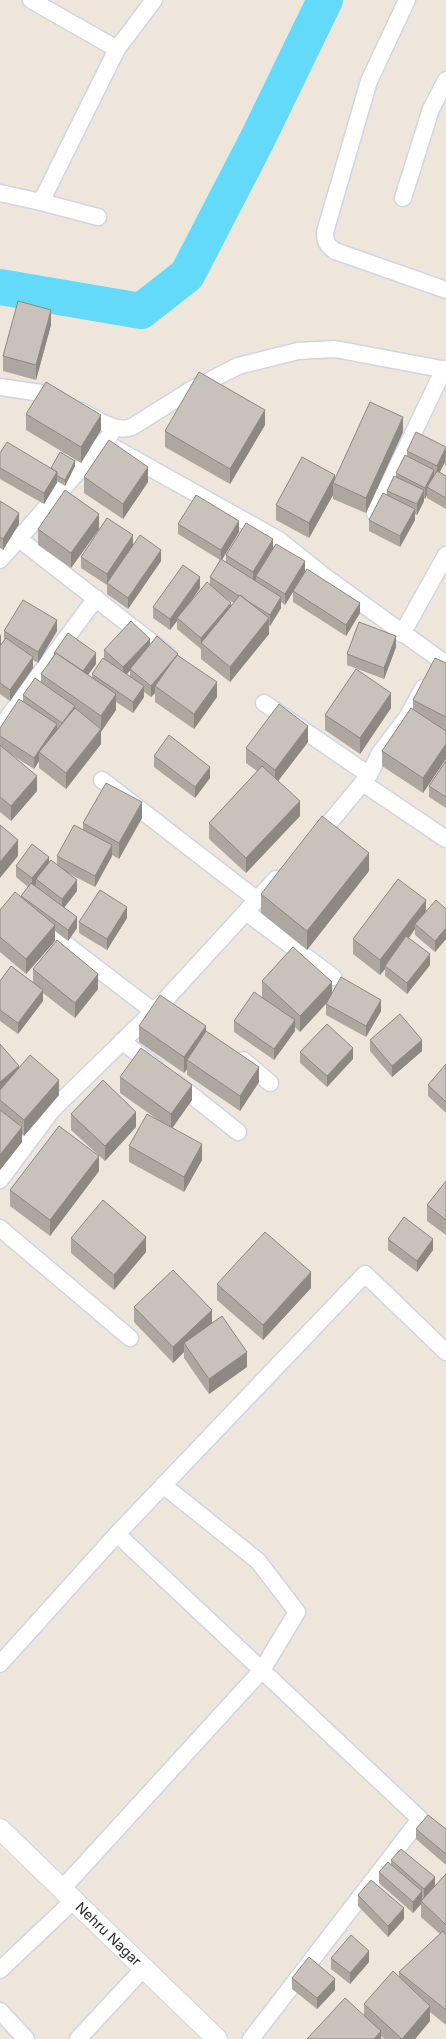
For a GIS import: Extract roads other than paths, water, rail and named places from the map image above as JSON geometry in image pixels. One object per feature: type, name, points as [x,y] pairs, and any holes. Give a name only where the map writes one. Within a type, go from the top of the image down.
[{"type":"street","points":[[31,0],[117,49]]},
{"type":"street","points":[[40,202],[117,49],[154,0]]},
{"type":"street","points":[[407,0],[369,81],[325,232],[325,240],[328,245],[340,253],[446,290]]},
{"type":"street","points":[[403,198],[431,109],[446,80]]},
{"type":"street","points":[[0,193],[98,218]]},
{"type":"street","points":[[0,387],[48,394],[123,430],[132,427],[238,366],[298,351],[335,349],[445,370],[371,522]]},
{"type":"street","points":[[0,560],[116,428]]},
{"type":"street","points":[[104,442],[278,540],[442,662],[408,716],[380,753],[366,779],[321,834],[302,853]]},
{"type":"street","points":[[20,539],[168,655]]},
{"type":"street","points":[[402,634],[446,556]]},
{"type":"street","points":[[0,728],[96,598]]},
{"type":"street","points":[[264,703],[446,839]]},
{"type":"street","points":[[102,780],[251,905],[333,977]]},
{"type":"street","points":[[0,1180],[53,1109],[166,999],[289,866]]},
{"type":"street","points":[[26,914],[153,1011]]},
{"type":"street","points":[[166,999],[181,1011]]},
{"type":"street","points":[[122,1041],[238,1132]]},
{"type":"street","points":[[233,1052],[270,1082]]},
{"type":"street","points":[[0,1228],[130,1338]]},
{"type":"street","points":[[0,1664],[117,1534],[365,1274],[446,1352]]},
{"type":"street","points":[[0,1970],[68,1895],[262,1670],[297,1612],[258,1561],[163,1485]]},
{"type":"street","points":[[117,1534],[420,1819],[437,1824]]},
{"type":"street","points":[[251,2039],[420,1819]]},
{"type":"street","name":"Nehru Nagar","points":[[0,1829],[217,2039]]},
{"type":"street","points":[[78,2039],[144,1968]]},
{"type":"street","points":[[0,2011],[26,2039]]},
{"type":"waterway","points":[[0,287],[141,311],[187,275],[257,140],[325,0]]}]
